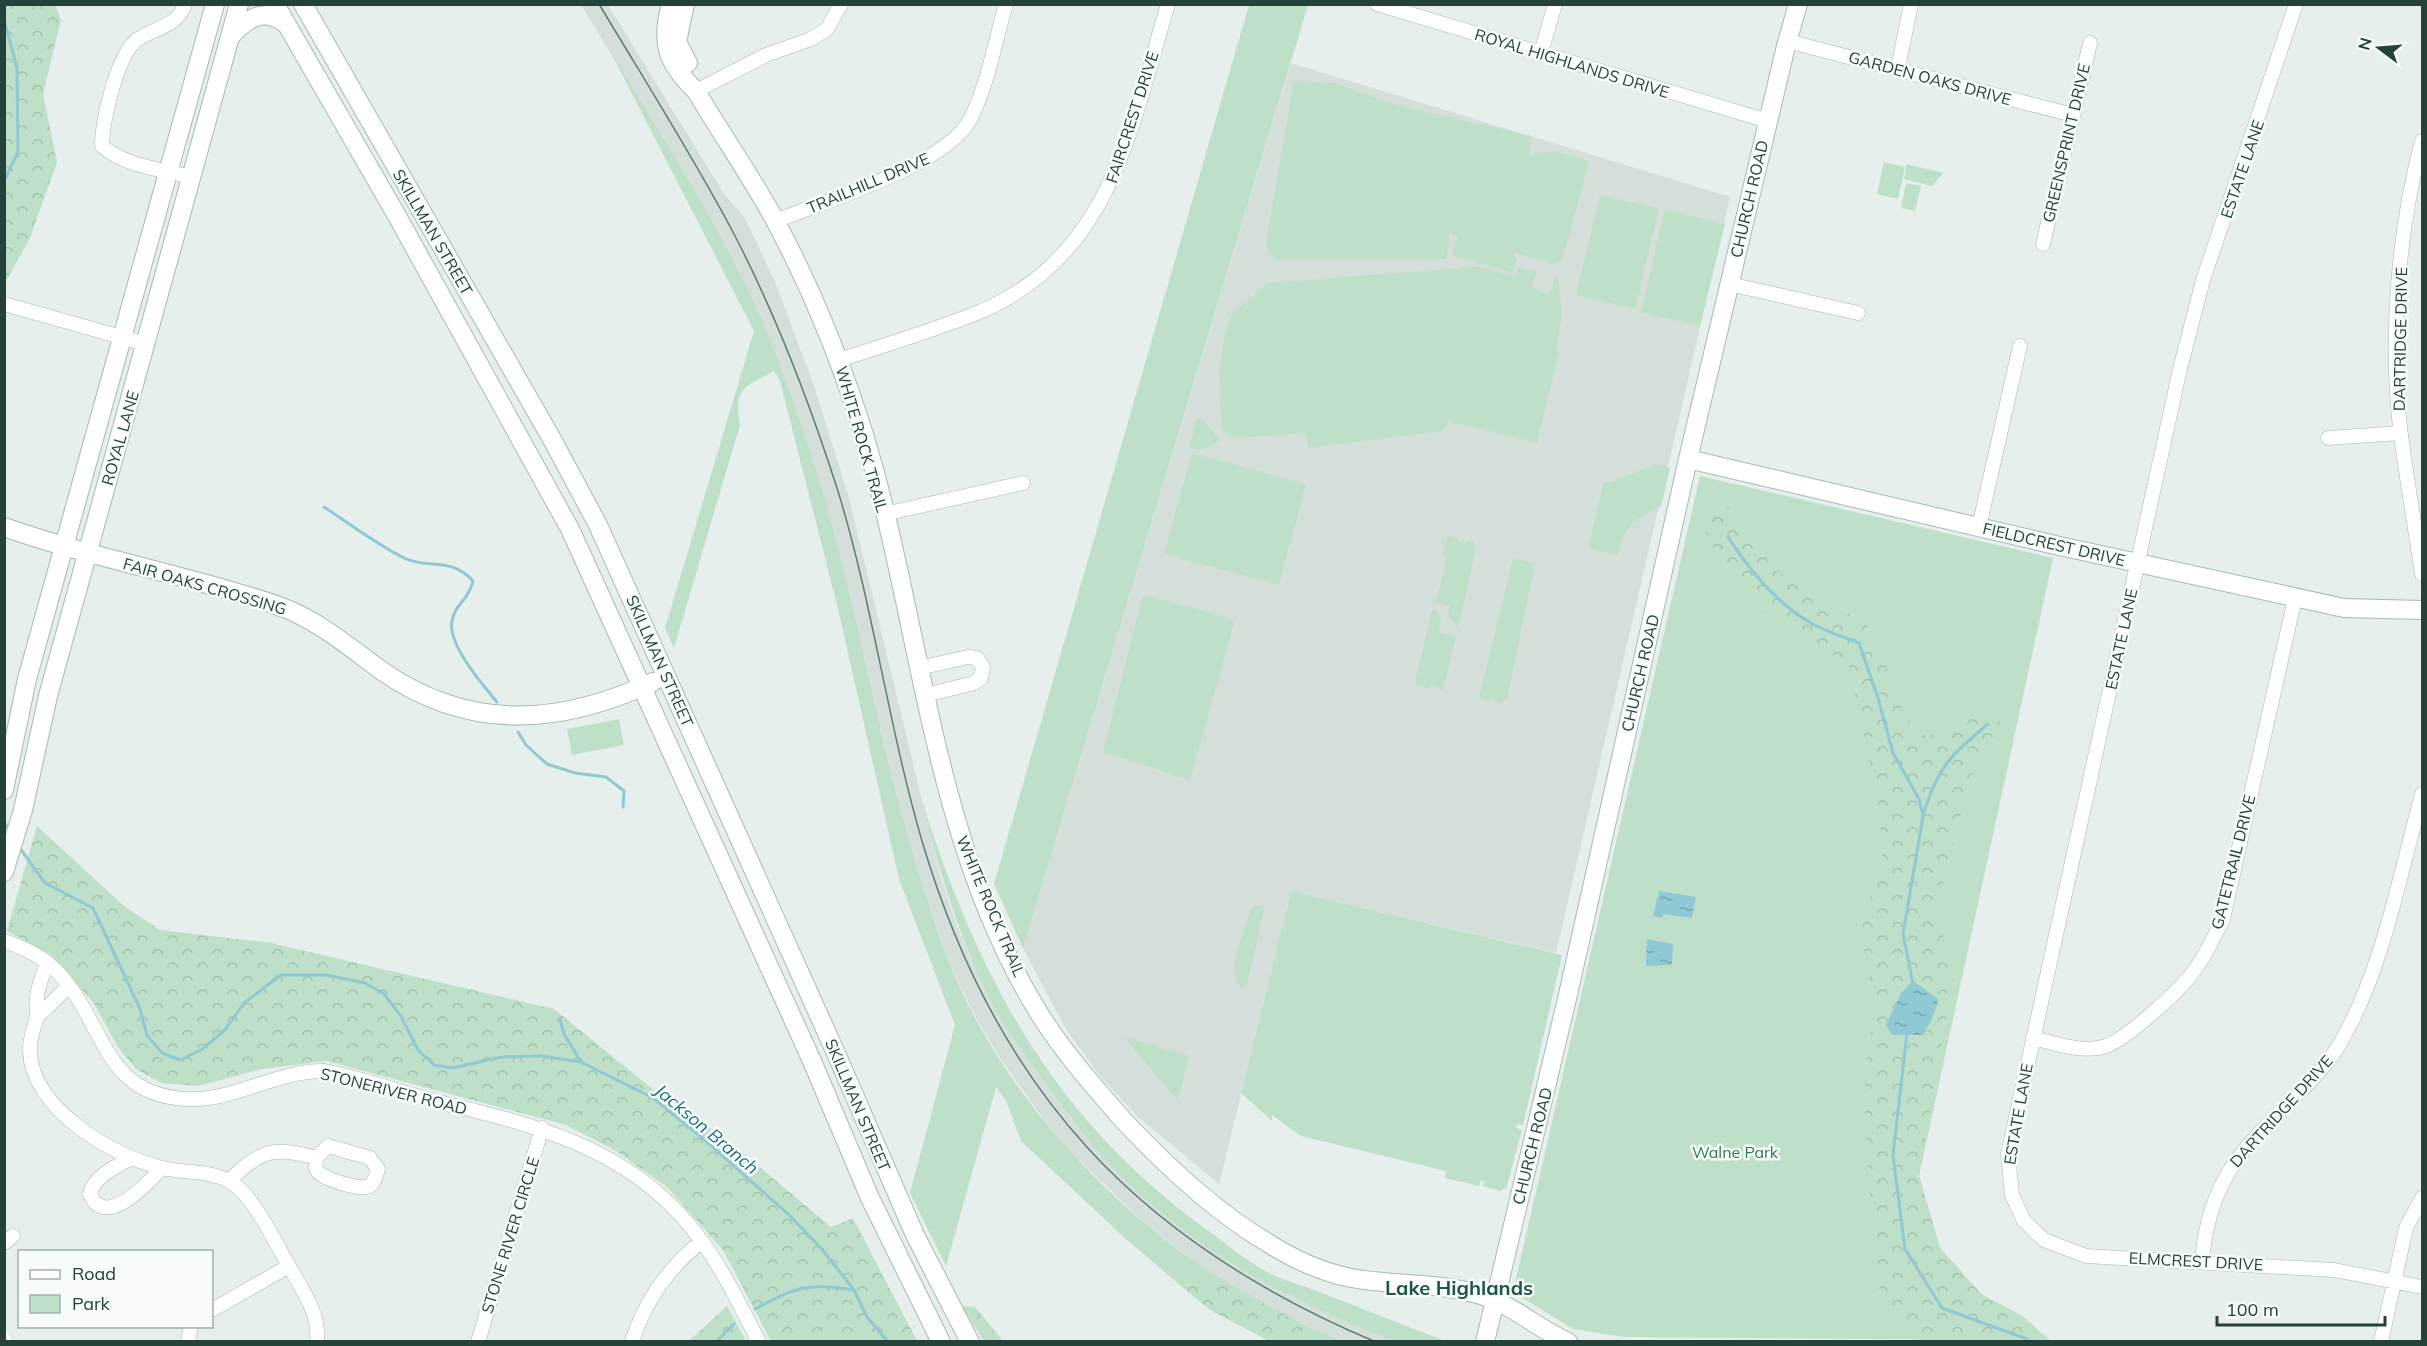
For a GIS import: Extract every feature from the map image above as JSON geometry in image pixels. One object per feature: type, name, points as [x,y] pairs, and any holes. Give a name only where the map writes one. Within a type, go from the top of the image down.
[{"type":"main road","name":"ROYAL LANE","points":[[4,790],[12,761],[27,679],[215,4]]},
{"type":"main road","name":"ROYAL LANE","points":[[4,872],[48,696],[239,4]]},
{"type":"main road","name":"SKILLMAN STREET","points":[[275,4],[570,529],[643,686],[838,1125],[913,1287],[941,1341]]},
{"type":"main road","name":"SKILLMAN STREET","points":[[303,4],[573,478],[612,553],[915,1234],[970,1341]]},
{"type":"main road","name":"WHITE ROCK TRAIL","points":[[685,4],[672,16],[664,43],[683,78],[696,91],[776,221],[811,292],[839,360],[865,439],[957,824],[981,891],[1016,971],[1041,1016],[1066,1053],[1158,1158],[1200,1195],[1264,1242],[1299,1260],[1355,1279],[1441,1285],[1494,1300],[1568,1341]]},
{"type":"main road","name":"CHURCH ROAD","points":[[1485,1341],[1567,999],[1688,459],[1787,41],[1798,4]]},
{"type":"main road","points":[[229,38],[242,24],[261,14],[271,15],[286,24]]},
{"type":"main road","name":"FIELDCREST DRIVE","points":[[1688,459],[2295,598],[2362,611],[2422,610]]},
{"type":"main road","name":"FAIR OAKS CROSSING","points":[[4,527],[278,606],[300,615],[406,685],[461,708],[493,714],[545,716],[598,705],[665,676]]},
{"type":"main road","points":[[838,1125],[863,1115]]},
{"type":"street","points":[[185,4],[176,20],[137,39],[127,53],[118,72],[102,135],[102,146],[111,154],[133,164],[191,177]]},
{"type":"street","points":[[696,91],[766,55],[811,39],[827,29],[841,4]]},
{"type":"street","name":"TRAILHILL DRIVE","points":[[776,221],[919,164],[957,138],[970,120],[979,98],[1006,4]]},
{"type":"street","name":"FAIRCREST DRIVE","points":[[839,360],[977,312],[996,303],[1030,284],[1074,242],[1097,210],[1116,175],[1168,4]]},
{"type":"street","name":"ROYAL HIGHLANDS DRIVE","points":[[1377,4],[1768,121]]},
{"type":"street","points":[[1541,53],[1555,4]]},
{"type":"street","points":[[1898,68],[1911,4]]},
{"type":"street","name":"ESTATE LANE","points":[[2008,1178],[2008,1154],[2193,316],[2296,4]]},
{"type":"street","name":"GARDEN OAKS DRIVE","points":[[1787,41],[1898,68],[1985,95],[2073,115]]},
{"type":"street","name":"GREENSPRINT DRIVE","points":[[2043,244],[2090,43]]},
{"type":"street","name":"DARTRIDGE DRIVE","points":[[2422,141],[2404,221],[2397,378],[2400,433],[2422,574]]},
{"type":"street","points":[[1729,284],[1858,313]]},
{"type":"street","points":[[4,304],[121,339],[146,344]]},
{"type":"street","points":[[1979,527],[2019,346]]},
{"type":"street","points":[[2328,438],[2400,433]]},
{"type":"street","points":[[884,514],[1023,483]]},
{"type":"street","name":"GATETRAIL DRIVE","points":[[2033,1038],[2085,1049],[2105,1046],[2123,1037],[2192,973],[2209,948],[2223,919],[2295,598]]},
{"type":"street","points":[[919,668],[968,657],[977,658],[983,667],[981,678],[974,683],[926,694]]},
{"type":"street","name":"DARTRIDGE DRIVE","points":[[2202,1260],[2213,1204],[2230,1167],[2256,1135],[2319,1073],[2341,1042],[2362,1001],[2422,794]]},
{"type":"street","name":"STONERIVER ROAD","points":[[4,941],[33,951],[48,962],[69,986],[108,1056],[120,1070],[133,1081],[164,1095],[184,1099],[222,1096],[284,1076],[323,1071],[542,1128],[583,1144],[632,1173],[655,1191],[702,1241],[719,1266],[759,1341]]},
{"type":"street","points":[[48,962],[37,997],[37,1017],[29,1049],[39,1087],[50,1102],[108,1146],[131,1158],[162,1168],[200,1173],[229,1181],[250,1200],[313,1309],[317,1321],[317,1341]]},
{"type":"street","points":[[37,1017],[69,986]]},
{"type":"street","name":"STONE RIVER CIRCLE","points":[[478,1341],[542,1128]]},
{"type":"street","points":[[229,1181],[261,1154],[288,1151],[316,1158]]},
{"type":"street","points":[[131,1158],[97,1180],[92,1186],[90,1194],[98,1206],[104,1209],[111,1208],[135,1194],[162,1168]]},
{"type":"street","name":"ELMCREST DRIVE","points":[[2008,1178],[2012,1195],[2024,1221],[2044,1240],[2060,1249],[2086,1256],[2202,1260],[2334,1270],[2422,1287]]},
{"type":"street","points":[[2381,1341],[2406,1228],[2422,1198]]},
{"type":"street","points":[[632,1341],[651,1299],[670,1271],[702,1241]]},
{"type":"street","points":[[213,1309],[289,1266]]},
{"type":"shaded area","points":[[581,5],[608,5],[724,194],[745,218],[776,284],[815,389],[849,498],[940,875],[957,927],[987,995],[1020,1047],[1071,1118],[1116,1170],[1171,1219],[1232,1263],[1293,1298],[1365,1330],[1400,1341],[1343,1341],[1306,1326],[1209,1272],[1148,1226],[1060,1142],[1000,1058],[975,1016],[953,971],[926,899],[910,849],[828,512],[800,422],[766,334],[737,266],[685,174]]},
{"type":"shaded area","points":[[1291,63],[1730,197],[1556,953],[1291,891],[1219,1184],[1138,1117],[1100,1076],[1064,1026],[1023,948]]},
{"type":"green space","points":[[5,4],[55,5],[61,20],[43,94],[57,162],[30,238],[5,283]]},
{"type":"green space","points":[[1249,5],[1308,5],[1023,948],[994,884]]},
{"type":"green space","points":[[609,49],[674,155],[735,263],[754,301],[778,361],[822,489],[907,834],[952,969],[973,1015],[1031,1105],[1066,1147],[1145,1223],[1187,1256],[1229,1283],[1180,1285],[1127,1240],[1021,1141],[1006,1101],[996,1087],[946,1266],[910,1193],[955,1025],[899,879],[839,613],[780,381],[774,371],[749,385],[740,396],[738,413],[740,425],[674,648],[665,628],[754,331]]},
{"type":"green space","points":[[1294,81],[1335,83],[1392,104],[1531,136],[1529,155],[1555,151],[1589,161],[1563,258],[1554,264],[1514,252],[1513,256],[1517,258],[1513,273],[1452,255],[1458,236],[1450,234],[1446,259],[1277,259],[1270,255],[1266,242]]},
{"type":"green space","points":[[1884,162],[1905,167],[1898,199],[1877,194]]},
{"type":"green space","points":[[1907,164],[1943,173],[1932,186],[1904,179]]},
{"type":"green space","points":[[1906,183],[1921,186],[1915,211],[1901,208]]},
{"type":"green space","points":[[1600,195],[1659,209],[1635,309],[1576,295]]},
{"type":"green space","points":[[1665,209],[1725,224],[1700,326],[1641,312]]},
{"type":"green space","points":[[1460,266],[1479,267],[1515,276],[1518,267],[1537,272],[1532,287],[1547,294],[1551,292],[1555,277],[1558,278],[1562,315],[1556,350],[1559,352],[1537,443],[1448,421],[1443,431],[1308,448],[1306,433],[1235,438],[1222,430],[1219,372],[1224,338],[1231,315],[1267,283],[1460,268]]},
{"type":"green space","points":[[1202,418],[1220,440],[1205,448],[1189,447],[1197,419]]},
{"type":"green space","points":[[1192,453],[1306,484],[1279,585],[1164,554]]},
{"type":"green space","points":[[1653,465],[1666,465],[1670,469],[1661,506],[1632,524],[1624,536],[1617,555],[1588,548],[1604,482],[1612,482]]},
{"type":"green space","name":"Walne Park","points":[[1700,476],[2053,558],[1919,1176],[1940,1248],[1981,1294],[2022,1316],[2023,1340],[1624,1337],[1573,1329],[1513,1292]]},
{"type":"green space","points":[[1729,507],[1778,572],[1809,595],[1863,620],[1877,641],[1904,716],[1925,736],[1954,729],[1971,716],[1988,710],[2000,722],[1996,741],[1971,776],[1935,913],[1955,968],[1919,1176],[1940,1248],[1981,1294],[2022,1316],[2051,1341],[1918,1341],[1880,1308],[1877,1233],[1868,1178],[1864,1091],[1875,1002],[1862,940],[1864,911],[1875,887],[1883,852],[1876,792],[1849,666],[1825,649],[1793,636],[1754,603],[1718,555],[1703,527],[1707,510]]},
{"type":"green space","points":[[1448,536],[1466,544],[1467,541],[1474,542],[1473,547],[1476,548],[1458,629],[1448,617],[1450,606],[1433,602],[1438,594],[1447,556],[1443,554]]},
{"type":"green space","points":[[1513,558],[1535,563],[1507,700],[1504,699],[1502,704],[1495,703],[1496,699],[1489,698],[1488,701],[1479,699]]},
{"type":"green space","points":[[1143,596],[1235,620],[1190,780],[1103,752]]},
{"type":"green space","points":[[1432,609],[1436,609],[1441,620],[1439,632],[1456,636],[1443,691],[1431,685],[1428,688],[1415,684]]},
{"type":"green space","points":[[619,719],[624,745],[572,755],[567,729]]},
{"type":"green space","points":[[920,795],[942,861],[967,923],[995,982],[1026,1038],[1063,1090],[1104,1140],[1152,1186],[1259,1268],[1445,1341],[1410,1342],[1383,1337],[1276,1289],[1190,1235],[1137,1192],[1114,1169],[1056,1098],[1010,1034],[992,1003],[956,920],[940,871]]},
{"type":"green space","points":[[37,826],[124,906],[160,930],[271,943],[554,1009],[671,1104],[725,1138],[831,1227],[853,1218],[917,1341],[771,1341],[723,1250],[667,1187],[616,1151],[566,1125],[326,1061],[262,1069],[198,1086],[161,1083],[136,1069],[118,1047],[93,1002],[51,955],[7,931]]},
{"type":"green space","points":[[1291,891],[1562,955],[1523,1125],[1517,1124],[1516,1128],[1522,1130],[1506,1189],[1503,1188],[1501,1191],[1483,1186],[1484,1181],[1481,1180],[1479,1186],[1445,1178],[1446,1171],[1301,1136],[1272,1115],[1272,1121],[1241,1093]]},
{"type":"green space","points":[[1261,905],[1264,910],[1247,984],[1241,987],[1235,971],[1237,951],[1250,912],[1255,906]]},
{"type":"green space","points":[[1123,1036],[1189,1056],[1178,1101]]},
{"type":"green space","points":[[1229,1283],[1306,1326],[1343,1341],[1269,1341],[1210,1310],[1180,1285]]},
{"type":"green space","points":[[727,1306],[746,1341],[689,1341]]},
{"type":"green space","points":[[961,1306],[975,1307],[1003,1341],[984,1341]]},
{"type":"water","points":[[1659,891],[1696,897],[1692,918],[1663,914],[1662,918],[1653,916]]},
{"type":"water","points":[[1647,939],[1673,944],[1672,965],[1646,966]]},
{"type":"water","points":[[1913,981],[1937,998],[1938,1002],[1931,1021],[1922,1035],[1892,1035],[1886,1025],[1901,993]]},
{"type":"waterway","points":[[4,20],[17,68],[18,152],[4,181]]},
{"type":"waterway","points":[[324,507],[404,558],[448,566],[464,573],[473,581],[468,594],[456,610],[452,630],[467,664],[497,702]]},
{"type":"waterway","points":[[1728,537],[1755,574],[1786,606],[1817,626],[1859,643],[1878,698],[1893,753],[1919,799],[1923,816],[1903,934],[1913,984]]},
{"type":"waterway","points":[[1923,815],[1934,785],[1947,764],[1988,724]]},
{"type":"waterway","points":[[518,732],[526,745],[547,764],[575,773],[606,777],[624,791],[623,807]]},
{"type":"waterway","name":"Jackson Branch","points":[[4,822],[10,831]]},
{"type":"waterway","name":"Jackson Branch","points":[[19,847],[45,883],[93,908],[140,1009],[147,1035],[162,1053],[180,1060],[201,1050],[225,1030],[244,1003],[281,975],[326,975],[365,983],[384,994],[401,1016],[418,1050],[434,1065],[452,1068],[502,1057],[542,1056],[581,1062],[653,1098],[699,1135],[789,1215],[821,1248],[854,1290],[867,1317],[888,1342]]},
{"type":"waterway","points":[[560,1019],[564,1034],[581,1062]]},
{"type":"waterway","points":[[1907,1033],[1893,1155],[1905,1249],[1942,1308],[2027,1339]]},
{"type":"waterway","points":[[755,1309],[780,1296],[812,1287],[852,1290]]},
{"type":"waterway","points":[[716,1342],[734,1324]]},
{"type":"tram line","points":[[599,4],[734,234],[791,359],[826,455],[850,532],[899,753],[922,841],[953,930],[991,1011],[1035,1083],[1087,1148],[1147,1205],[1215,1257],[1291,1302],[1376,1342]]},
{"type":"district","name":"Lake Highlands","points":[[1459,1287]]}]
